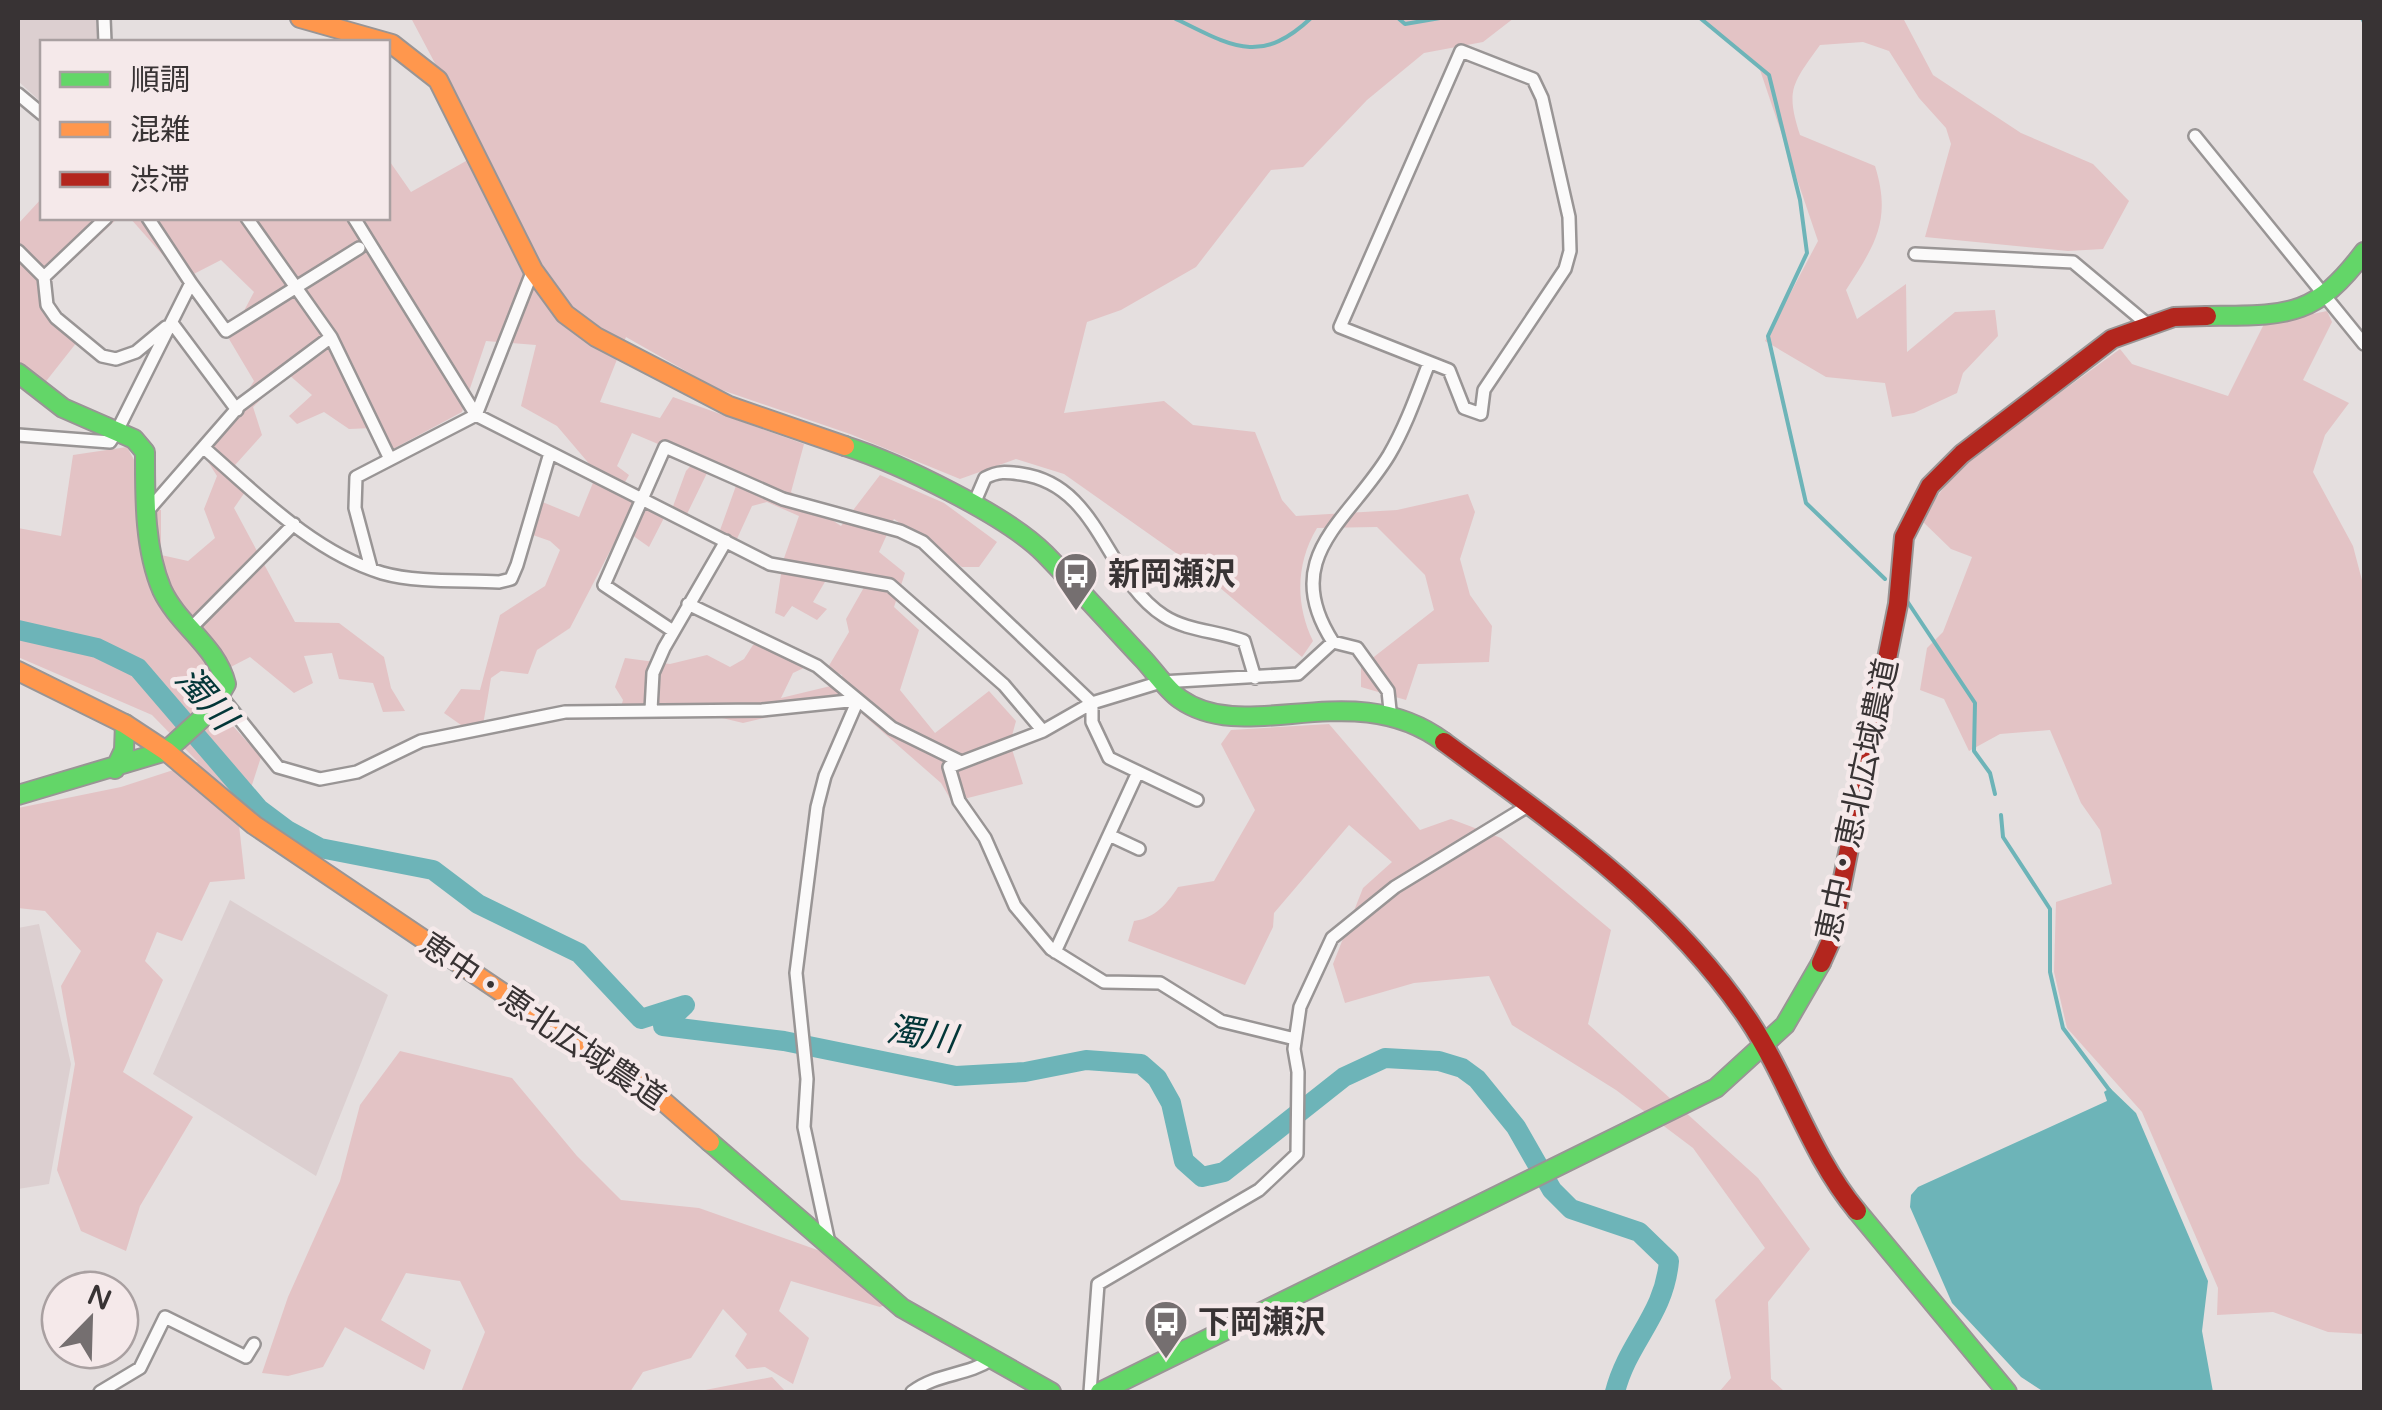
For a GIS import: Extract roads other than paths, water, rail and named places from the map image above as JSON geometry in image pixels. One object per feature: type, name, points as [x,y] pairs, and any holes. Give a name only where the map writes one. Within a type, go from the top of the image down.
[{"type":"street","points":[[300,18],[382,40]]},
{"type":"street","points":[[390,42],[419,56],[438,80],[533,270],[565,314],[596,337],[729,406],[869,452],[973,506],[1041,550],[1160,682],[1181,700],[1208,714],[1236,716],[1362,706],[1390,710],[1419,723],[1531,804],[1637,891],[1687,940],[1750,1020],[1831,1178],[2008,1392]]},
{"type":"street","points":[[1461,51],[1533,79],[1542,98],[1565,196],[1570,251],[1565,269],[1484,390],[1480,414],[1464,408],[1449,370],[1428,363],[1340,327],[1461,51]]},
{"type":"street","points":[[18,94],[40,112]]},
{"type":"street","points":[[2194,136],[2364,344]]},
{"type":"street","points":[[44,277],[104,220]]},
{"type":"street","points":[[149,220],[226,331],[359,248]]},
{"type":"street","points":[[249,220],[331,337],[390,459]]},
{"type":"street","points":[[355,220],[476,415],[770,564],[872,579],[903,593],[1004,685],[1043,731]]},
{"type":"street","points":[[18,251],[44,277],[47,305],[56,318],[102,356],[116,359],[136,352],[172,323]]},
{"type":"street","points":[[2326,299],[2364,252]]},
{"type":"street","points":[[1915,254],[2073,262],[2147,324]]},
{"type":"street","points":[[372,568],[354,488],[356,478],[476,415],[533,270]]},
{"type":"street","points":[[18,435],[110,442],[191,283]]},
{"type":"street","name":"恵中・恵北広域農道","points":[[1100,1392],[1716,1088],[1767,1050],[1808,994],[1830,944],[1898,604],[1904,537],[1917,505],[1962,454],[2112,339],[2147,324],[2192,315],[2292,312],[2326,299]]},
{"type":"street","points":[[172,323],[236,410]]},
{"type":"street","points":[[146,514],[236,410],[331,337]]},
{"type":"street","points":[[1333,642],[1316,606],[1316,559],[1334,524],[1389,454],[1428,363]]},
{"type":"street","points":[[18,373],[62,408],[117,431],[146,452],[146,514],[162,590],[189,630],[225,668],[216,703],[185,737],[166,751],[18,795]]},
{"type":"street","points":[[673,631],[604,584],[664,447],[783,499],[900,531],[923,542],[1092,703],[1092,722],[1108,758],[1197,800]]},
{"type":"street","points":[[204,448],[294,524],[372,568],[385,574],[461,580],[511,579],[550,453]]},
{"type":"street","points":[[973,506],[984,478],[997,471],[1032,476],[1064,489],[1090,518],[1125,578],[1142,596],[1180,624],[1244,640],[1255,678]]},
{"type":"street","points":[[189,630],[294,524]]},
{"type":"street","points":[[652,710],[653,673],[726,541]]},
{"type":"street","points":[[688,604],[817,666],[918,745],[958,761]]},
{"type":"street","points":[[1296,1040],[1220,1021],[1160,983],[1104,982],[1055,952],[1015,906],[985,838],[959,801],[949,767],[1043,731],[1092,703],[1160,682],[1298,674],[1333,642]]},
{"type":"street","points":[[1333,642],[1358,648],[1388,691],[1390,710]]},
{"type":"street","name":"恵中・恵北広域農道","points":[[18,672],[125,724],[166,751],[254,825],[663,1101],[902,1308],[1051,1392]]},
{"type":"street","points":[[216,703],[278,766],[320,779],[356,772],[421,741],[565,712],[762,710],[858,700]]},
{"type":"street","points":[[830,1247],[804,1127],[807,1079],[796,973],[817,807],[825,776],[858,700]]},
{"type":"street","points":[[114,769],[124,750],[125,724]]},
{"type":"street","points":[[1055,952],[1138,772]]},
{"type":"street","points":[[1090,1392],[1098,1284],[1259,1190],[1296,1154],[1296,1040],[1300,1007],[1316,964],[1349,920],[1531,804]]},
{"type":"street","points":[[1109,835],[1139,849]]},
{"type":"street","points":[[100,1392],[140,1368],[165,1317],[246,1357],[254,1344]]},
{"type":"street","points":[[912,1392],[943,1374],[979,1368],[992,1359]]},
{"type":"water","points":[[2110,1088],[2136,1113],[2208,1281],[2202,1331],[2213,1392],[2044,1392],[2021,1377],[1952,1303],[1910,1207],[1911,1195],[1918,1187],[2107,1101],[2104,1092]]},
{"type":"waterway","points":[[1174,18],[1228,43],[1260,47],[1292,33],[1311,18]]},
{"type":"waterway","points":[[1398,18],[1405,24],[1440,18]]},
{"type":"waterway","points":[[1700,18],[1769,75],[1800,200],[1807,253],[1768,336],[1806,503],[1885,579]]},
{"type":"waterway","points":[[2362,18],[2364,22]]},
{"type":"waterway","points":[[1905,598],[1975,703],[1974,751],[1990,773],[1995,794]]},
{"type":"waterway","name":"濁川","points":[[18,630],[97,648],[138,668],[259,809],[287,830],[320,848],[433,870],[478,904],[579,953],[641,1019],[685,1005],[663,1026],[784,1041],[956,1076],[1025,1072],[1086,1060],[1141,1064],[1157,1078],[1171,1103],[1184,1161],[1202,1177],[1224,1172],[1344,1077],[1385,1058],[1439,1061],[1462,1068],[1477,1079],[1516,1127],[1552,1190],[1571,1209],[1639,1232],[1669,1261],[1660,1298],[1615,1392]]},
{"type":"waterway","points":[[2001,815],[2003,837],[2050,909],[2050,972],[2063,1028],[2110,1091]]},
{"type":"place","name":"新岡瀬沢","points":[[1076,612]]},
{"type":"place","name":"下岡瀬沢","points":[[1166,1360]]}]
